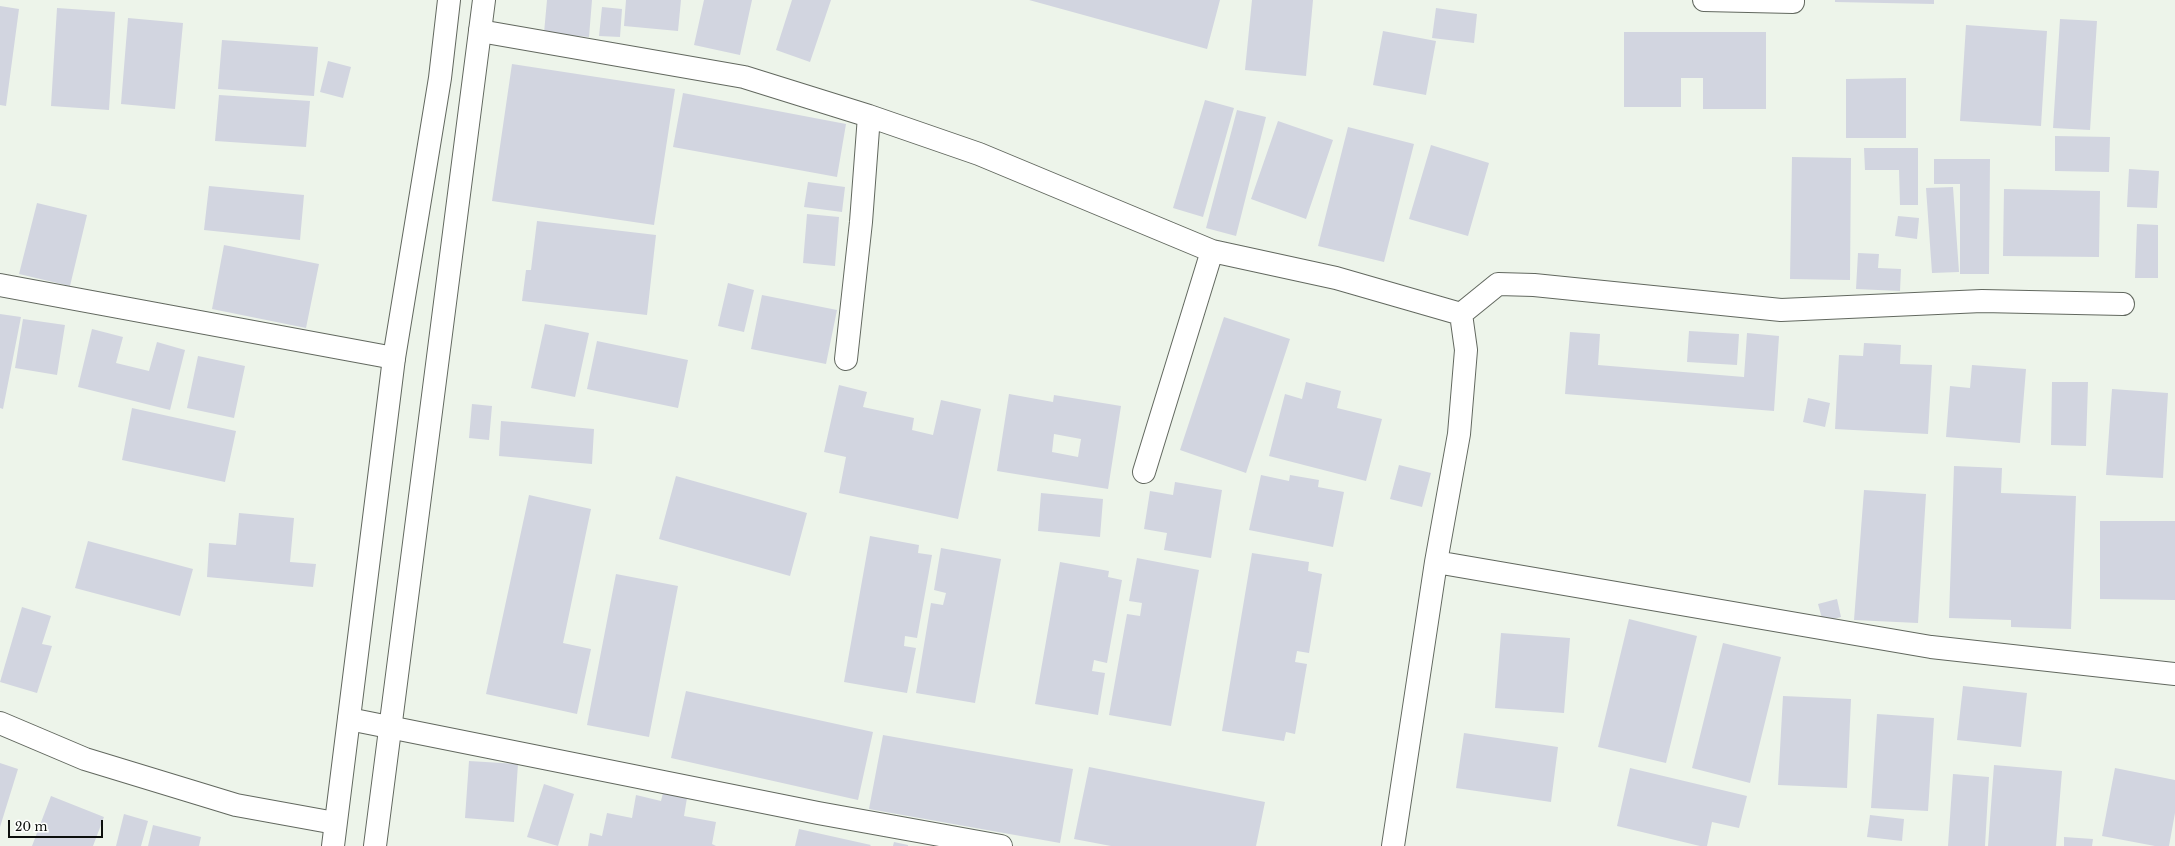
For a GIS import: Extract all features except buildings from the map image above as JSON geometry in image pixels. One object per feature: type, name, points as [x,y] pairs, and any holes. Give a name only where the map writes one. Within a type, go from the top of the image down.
[{"type":"street","points":[[333,846],[394,358],[440,78],[449,0]]},
{"type":"street","points":[[375,846],[484,0]]},
{"type":"street","points":[[1704,0],[1793,2],[1793,0]]},
{"type":"street","points":[[480,31],[744,77],[869,116],[979,154],[1212,251],[1336,278],[1461,314]]},
{"type":"street","points":[[846,359],[861,222],[869,116]]},
{"type":"street","points":[[1144,472],[1212,251]]},
{"type":"street","points":[[1461,314],[1498,284],[1534,285],[1781,310],[1982,302],[2123,304]]},
{"type":"street","points":[[0,285],[394,358]]},
{"type":"street","points":[[1393,846],[1436,562],[1459,434],[1466,350],[1461,314]]},
{"type":"street","points":[[1436,562],[1931,647],[2175,674]]},
{"type":"street","points":[[349,719],[818,813],[1001,846]]},
{"type":"street","points":[[0,723],[85,759],[236,805],[336,823]]}]
